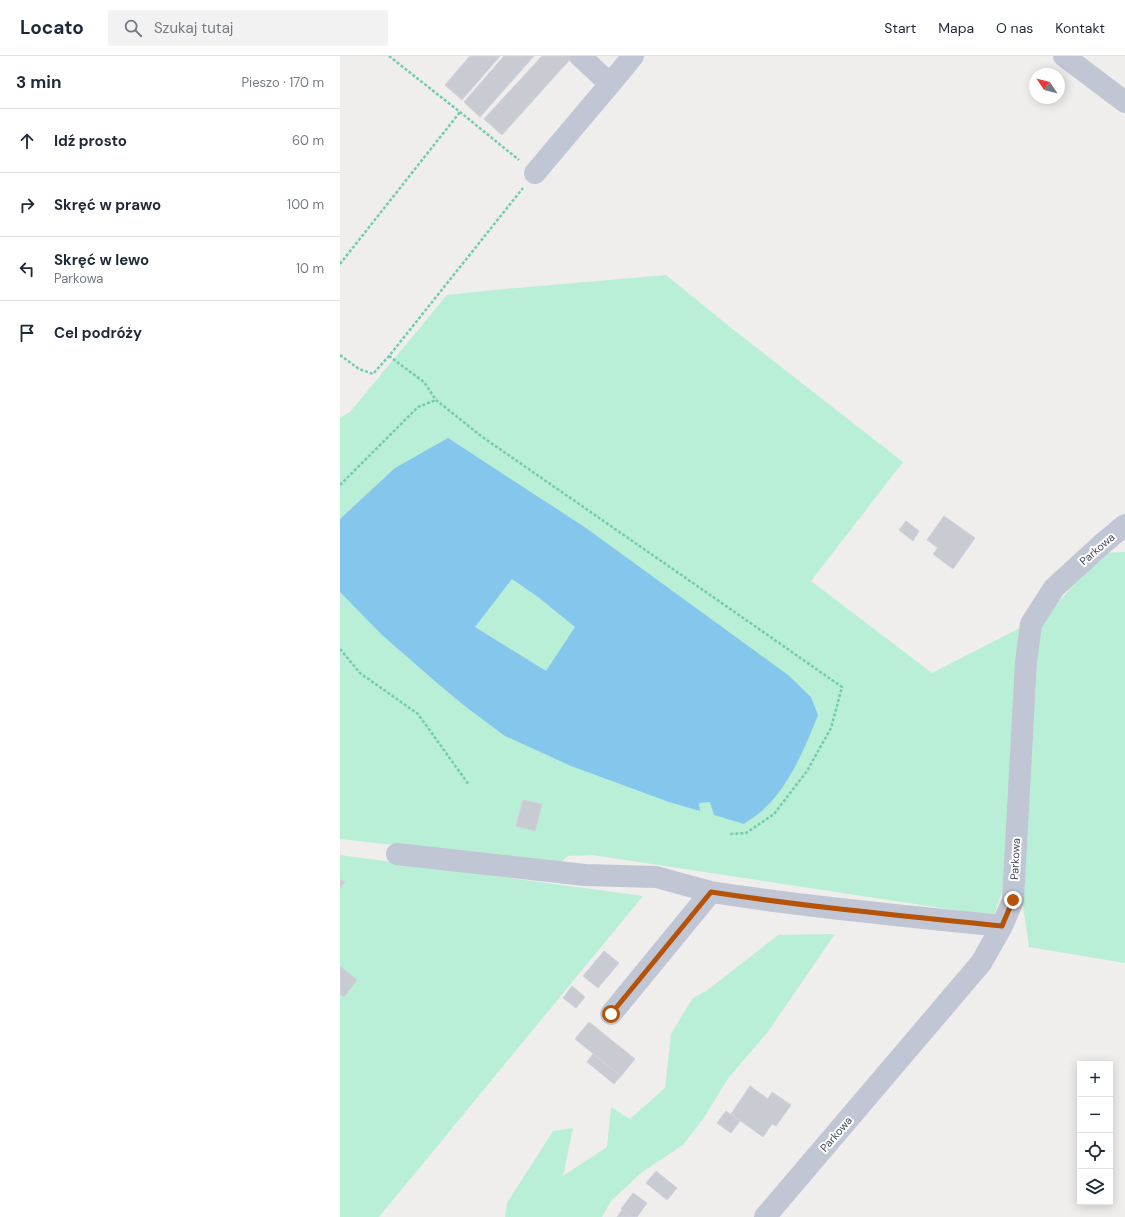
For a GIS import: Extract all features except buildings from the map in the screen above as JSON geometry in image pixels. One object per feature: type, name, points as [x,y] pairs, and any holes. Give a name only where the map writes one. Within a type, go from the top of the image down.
[{"type":"street","points":[[580,56],[610,84]]},
{"type":"street","points":[[535,173],[633,56]]},
{"type":"street","points":[[1064,56],[1125,102]]},
{"type":"street","name":"Parkowa","points":[[765,1217],[981,963],[1002,926],[1013,900],[1026,662],[1031,624],[1054,588],[1125,525]]},
{"type":"street","points":[[397,854],[585,876],[656,876],[711,892],[788,904],[1002,926]]},
{"type":"street","points":[[611,1014],[711,892]]},
{"type":"path","points":[[340,354],[359,369],[373,374],[535,173],[389,56]]},
{"type":"path","points":[[340,264],[460,112]]},
{"type":"path","points":[[389,356],[424,382],[436,400],[481,436],[842,688],[831,728],[807,771],[774,814],[746,833],[729,834]]},
{"type":"path","points":[[340,485],[418,407],[436,400]]},
{"type":"path","points":[[340,649],[360,673],[418,714],[469,785]]},
{"type":"green space","points":[[666,275],[735,331],[903,462],[811,581],[932,673],[1022,627],[1006,879],[994,916],[592,855],[568,856],[557,865],[340,839],[340,418],[350,412],[447,295]]},
{"type":"green space","points":[[1125,552],[1125,963],[1029,947],[1021,891],[1040,622],[1103,553]]},
{"type":"green space","points":[[340,855],[643,896],[379,1217],[340,1217]]},
{"type":"green space","points":[[835,934],[767,1033],[729,1077],[703,1119],[683,1145],[642,1172],[611,1201],[602,1217],[505,1217],[507,1203],[553,1131],[573,1128],[563,1176],[607,1147],[611,1107],[630,1119],[665,1088],[671,1034],[692,999],[709,989],[778,935]]},
{"type":"water","points":[[448,438],[586,528],[788,675],[811,697],[818,715],[796,765],[773,800],[762,811],[744,824],[714,815],[710,802],[699,803],[700,811],[669,802],[571,766],[505,736],[466,707],[381,634],[340,592],[340,519],[395,468]],"holes":[[[512,579],[538,597],[575,627],[546,671],[475,627]]]},
{"type":"route","points":[[611,1014],[711,892],[781,903],[1002,926],[1013,900]]}]
